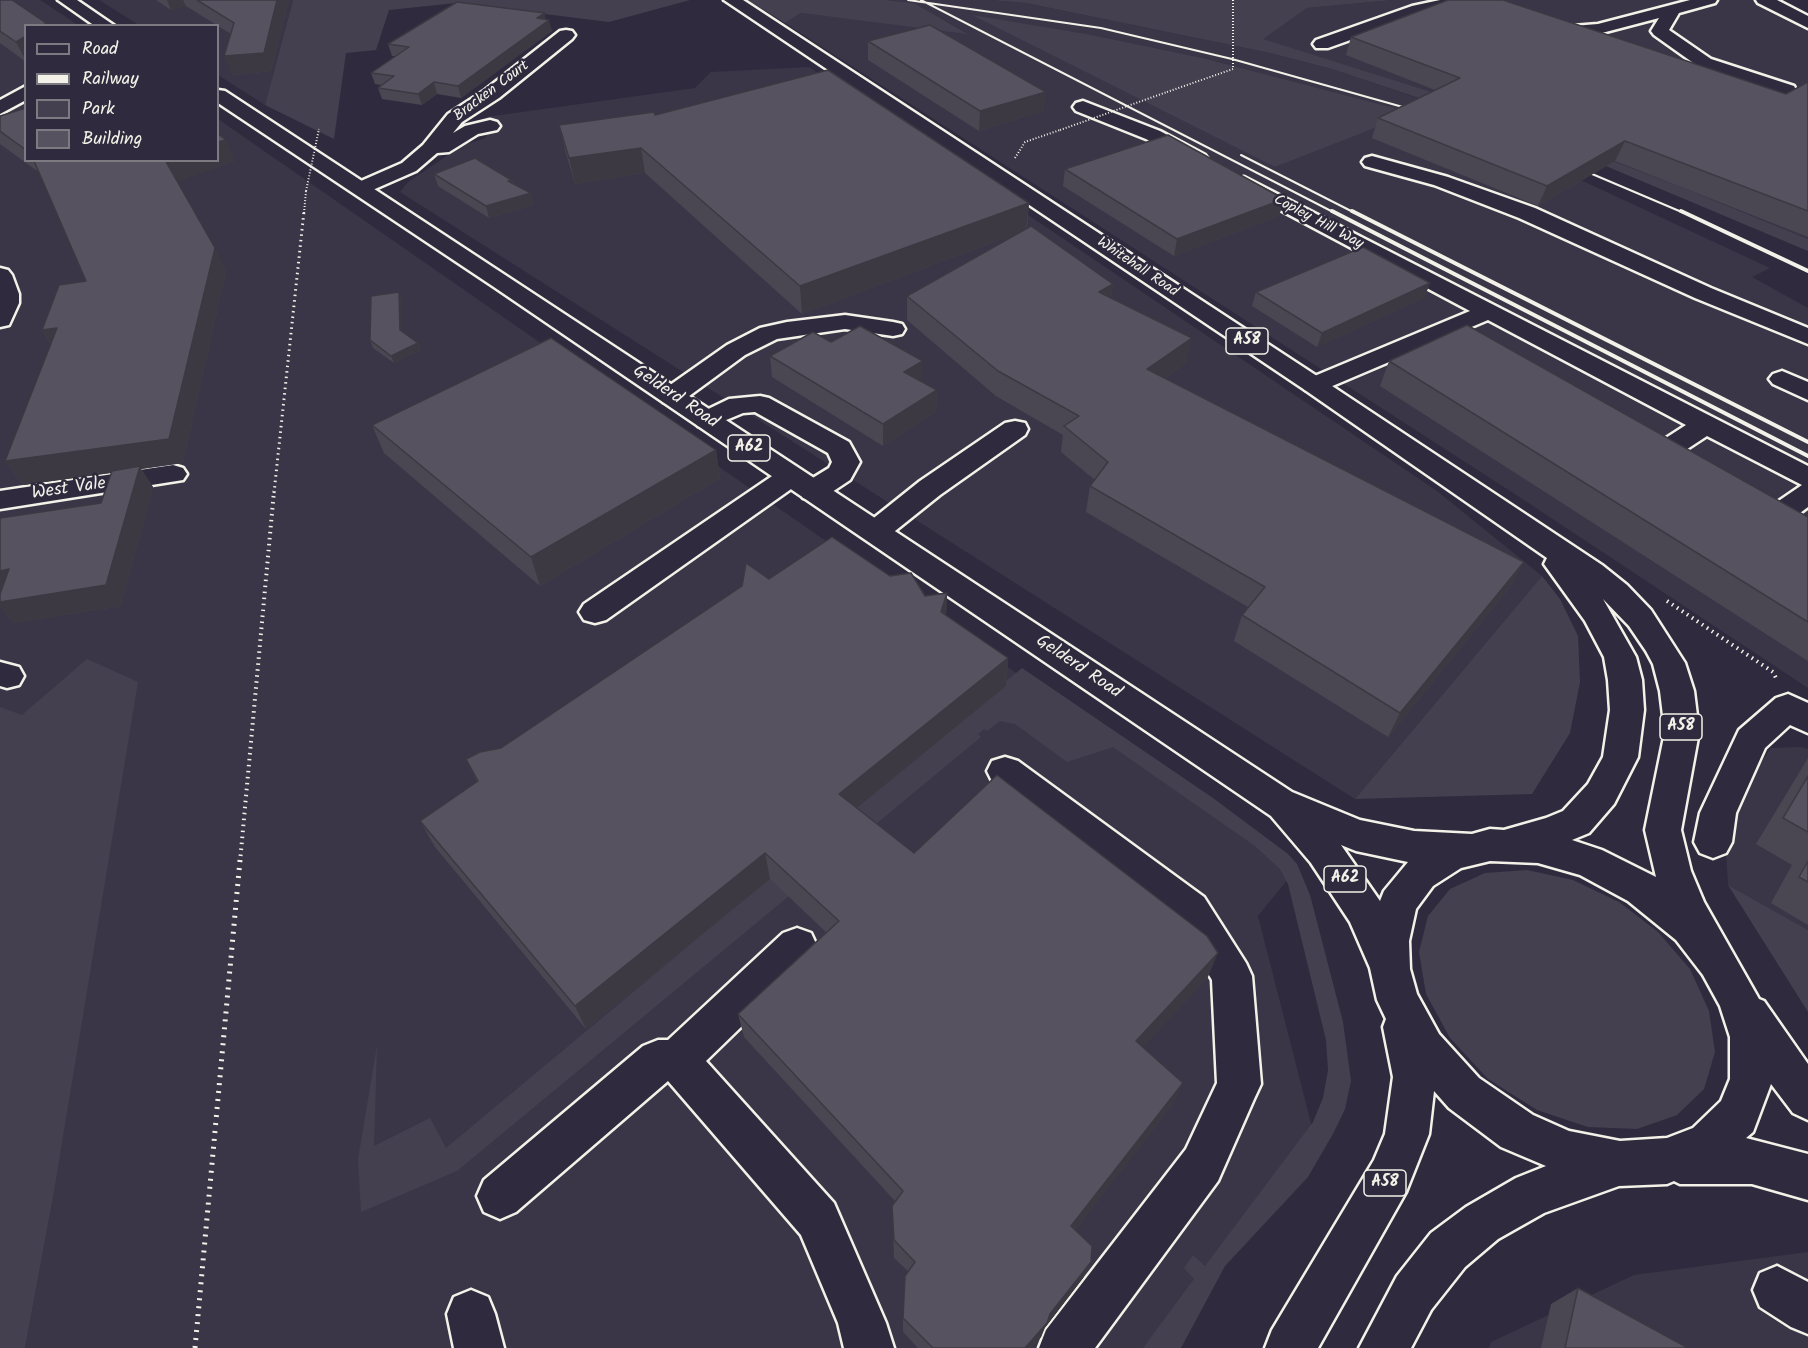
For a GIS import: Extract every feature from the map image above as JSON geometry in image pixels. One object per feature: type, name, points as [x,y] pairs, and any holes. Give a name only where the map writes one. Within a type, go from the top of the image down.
[{"type":"main road","points":[[66,0],[104,24]]},
{"type":"main road","name":"Whitehall Road","points":[[732,0],[1314,385],[1538,540],[1591,573],[1616,593],[1640,618],[1669,663],[1677,691],[1682,732],[1664,830],[1672,871],[1689,911],[1717,962]]},
{"type":"main road","points":[[1528,17],[1572,31],[1598,29],[1709,0]]},
{"type":"main road","points":[[1764,0],[1808,23]]},
{"type":"main road","points":[[1322,44],[1418,10],[1449,3],[1485,6]]},
{"type":"main road","points":[[1672,11],[1660,30],[1705,63],[1787,90]]},
{"type":"main road","name":"Bracken Court","points":[[362,189],[409,167],[430,149],[455,118],[492,94],[566,35]]},
{"type":"main road","points":[[0,108],[24,92]]},
{"type":"main road","name":"Gelderd Road","points":[[219,96],[1279,803],[1356,835],[1414,847],[1481,847]]},
{"type":"main road","name":"Copley Hill Way","points":[[1083,106],[1153,135],[1487,312],[1808,478]]},
{"type":"main road","points":[[409,167],[472,130],[490,126]]},
{"type":"main road","points":[[1372,162],[1441,181],[1527,213],[1703,293],[1808,337]]},
{"type":"main road","points":[[0,320],[7,303],[1,282]]},
{"type":"main road","points":[[1314,385],[1487,312]]},
{"type":"main road","points":[[672,396],[736,350],[769,333],[845,322],[893,329]]},
{"type":"main road","points":[[1782,379],[1808,392]]},
{"type":"main road","points":[[595,612],[802,483],[840,474],[846,462],[839,448],[760,404],[738,405],[707,420]]},
{"type":"main road","points":[[1665,451],[1706,425]]},
{"type":"main road","points":[[875,532],[930,488],[1015,429]]},
{"type":"main road","name":"West Vale","points":[[0,500],[173,474]]},
{"type":"main road","points":[[1774,518],[1808,494]]},
{"type":"main road","name":"Whitehall Road","points":[[1481,847],[1551,833],[1576,822],[1601,794],[1620,756],[1627,710],[1625,680],[1620,657],[1598,615],[1538,540]]},
{"type":"main road","points":[[1713,842],[1718,813],[1751,740],[1798,714]]},
{"type":"main road","points":[[1005,771],[1190,909],[1232,976],[1239,1084],[1202,1165],[1064,1348]]},
{"type":"main road","name":"Gelderd Road","points":[[1279,803],[1324,852],[1349,885],[1366,913],[1394,984]]},
{"type":"main road","points":[[1481,847],[1538,847],[1589,861],[1642,889],[1689,928],[1717,962]]},
{"type":"main road","name":"A58","points":[[1290,1348],[1390,1176],[1407,1134],[1414,1077],[1394,984],[1389,940],[1398,903],[1420,874],[1451,855],[1481,847]]},
{"type":"main road","points":[[500,1196],[658,1060],[677,1060],[797,946]]},
{"type":"main road","name":"A58","points":[[1717,962],[1738,999],[1808,1098]]},
{"type":"main road","points":[[1394,984],[1424,1048],[1464,1093],[1517,1131],[1568,1153],[1620,1164]]},
{"type":"main road","points":[[1667,1161],[1708,1145],[1737,1116],[1751,1079],[1751,1037],[1738,999]]},
{"type":"main road","points":[[677,1060],[818,1219],[862,1323],[869,1348]]},
{"type":"main road","points":[[1384,1348],[1414,1293],[1448,1250],[1482,1223],[1532,1194],[1620,1164],[1667,1161],[1752,1161],[1808,1177]]},
{"type":"path","points":[[1060,130],[1233,69],[1233,0]]},
{"type":"path","points":[[195,1348],[274,489],[306,191],[319,129]]},
{"type":"shaded area","points":[[0,0],[40,0],[76,24],[24,24],[24,162],[219,162],[219,120],[1297,868],[1258,916],[1314,1135],[1146,1348],[25,1348],[52,1203],[0,1183]]},
{"type":"shaded area","points":[[99,0],[293,0],[265,105],[219,76],[219,24],[137,24]]},
{"type":"shaded area","points":[[886,0],[990,0],[1026,3],[1270,53],[1332,69],[1432,103],[1529,156],[1770,268],[1752,277],[1808,308],[1808,688],[1524,500],[785,23],[801,13],[967,33],[914,3]],"holes":[[[975,16],[1087,34],[1203,58],[1411,113],[1275,167]]]},
{"type":"shaded area","points":[[1393,0],[1764,0],[1808,23],[1808,239],[1681,187],[1435,93],[1262,39],[1307,8]]},
{"type":"shaded area","points":[[809,67],[1437,491],[1542,576],[1355,799],[400,192],[408,182],[463,145],[486,138],[486,117],[695,88],[711,72]]},
{"type":"shaded area","points":[[1801,747],[1808,749],[1808,930],[1728,885],[1725,836],[1732,806],[1771,748]]},
{"type":"shaded area","points":[[1808,1252],[1808,1348],[1489,1348],[1491,1342],[1634,1275]]},
{"type":"green space","points":[[293,0],[690,0],[609,22],[456,3],[389,10],[376,50],[346,53],[334,139],[265,105]]},
{"type":"green space","points":[[748,0],[886,0],[914,3],[968,34],[801,13],[785,23]]},
{"type":"green space","points":[[990,0],[1393,0],[1307,8],[1263,39],[1435,93],[1681,187],[1808,239],[1808,251],[1544,140],[1332,69],[1270,53],[1026,3]]},
{"type":"green space","points":[[972,15],[1087,34],[1203,58],[1413,113],[1275,167]]},
{"type":"green space","points":[[1542,576],[1560,599],[1578,636],[1580,682],[1570,733],[1532,794],[1355,799]]},
{"type":"green space","points":[[87,659],[138,682],[52,1203],[25,1348],[0,1348],[0,707],[22,715]]},
{"type":"green space","points":[[1022,668],[1213,798],[1288,854],[1297,864],[1310,895],[1343,1022],[1351,1081],[1345,1109],[1334,1132],[1308,1177],[1225,1266],[1181,1348],[1143,1348],[1194,1279],[1184,1268],[1193,1255],[1205,1266],[1313,1122],[1323,1098],[1328,1070],[1326,1040],[1288,884],[1280,869],[1255,846],[1113,747],[1067,762],[1015,724],[1000,721],[987,731],[984,729],[978,734],[981,737],[457,1171],[361,1212],[358,1159],[377,1046],[374,1146],[430,1118],[446,1148]]},
{"type":"green space","points":[[1527,870],[1573,880],[1619,902],[1658,932],[1690,969],[1709,1011],[1715,1052],[1704,1089],[1677,1115],[1637,1129],[1588,1127],[1537,1110],[1488,1079],[1450,1038],[1426,994],[1419,952],[1428,916],[1450,889],[1485,873]]},
{"type":"green space","points":[[1728,885],[1808,930],[1808,1012]]},
{"type":"building","points":[[0,0],[12,0],[46,23],[24,24],[24,37],[16,42],[0,31]]},
{"type":"building","points":[[197,0],[277,0],[264,53],[224,56],[234,23]]},
{"type":"building","points":[[1448,0],[1503,0],[1786,94],[1808,82],[1808,211],[1625,141],[1547,186],[1378,118],[1460,78],[1351,37]]},
{"type":"building","points":[[457,2],[545,13],[537,18],[549,20],[458,86],[434,82],[418,94],[378,88],[394,76],[371,73],[409,47],[388,44]]},
{"type":"building","points":[[930,25],[1046,92],[980,111],[868,41]]},
{"type":"building","points":[[828,70],[1029,203],[800,286],[641,148],[569,158],[559,125],[654,112],[655,115]]},
{"type":"building","points":[[24,109],[24,149],[0,131],[0,116]]},
{"type":"building","points":[[219,135],[226,140],[219,142]]},
{"type":"building","points":[[1168,135],[1284,199],[1177,239],[1065,169]]},
{"type":"building","points":[[475,158],[513,181],[508,181],[531,193],[486,206],[434,174]]},
{"type":"building","points":[[34,162],[166,162],[215,248],[169,439],[5,461],[57,328],[42,330],[59,285],[86,281]]},
{"type":"building","points":[[1031,226],[1113,284],[1099,292],[1192,338],[1147,369],[1524,562],[1400,713],[1242,615],[1265,587],[1090,486],[1108,462],[1064,426],[1079,416],[998,371],[907,296]]},
{"type":"building","points":[[1363,247],[1430,283],[1322,333],[1256,292]]},
{"type":"building","points":[[399,292],[400,330],[418,343],[391,356],[370,340],[371,296]]},
{"type":"building","points":[[1467,325],[1808,517],[1808,622],[1389,361]]},
{"type":"building","points":[[860,326],[923,361],[904,372],[937,390],[883,424],[770,356],[813,332],[831,342]]},
{"type":"building","points":[[551,338],[716,450],[531,557],[372,425]]},
{"type":"building","points":[[140,466],[106,585],[0,602],[0,594],[9,569],[0,571],[0,518],[101,503],[112,471]]},
{"type":"building","points":[[832,537],[890,576],[911,573],[925,596],[947,593],[941,612],[1008,658],[839,794],[914,853],[997,775],[1207,936],[1218,953],[1136,1041],[1183,1083],[1071,1226],[1092,1246],[1091,1262],[1050,1314],[1047,1323],[1025,1348],[933,1348],[903,1318],[905,1276],[915,1262],[894,1240],[892,1206],[903,1191],[738,1014],[839,921],[765,853],[575,1006],[420,821],[478,781],[466,759],[480,752],[501,748],[742,586],[746,563],[769,579]]},
{"type":"building","points":[[1808,776],[1808,832],[1783,818]]},
{"type":"building","points":[[1808,861],[1808,882],[1799,877]]},
{"type":"building","points":[[1578,1288],[1688,1348],[1565,1348]]},
{"type":"railway","points":[[908,0],[926,3]]},
{"type":"railway","points":[[921,0],[926,3]]},
{"type":"railway","points":[[926,3],[1101,28],[1232,59],[1417,111]]},
{"type":"railway","points":[[926,3],[1335,213]]},
{"type":"railway","points":[[1241,155],[1355,213]]},
{"type":"railway","points":[[1578,168],[1684,213]]},
{"type":"railway","points":[[1332,211],[1808,456]]},
{"type":"railway","points":[[1352,211],[1808,442]]},
{"type":"railway","points":[[1681,211],[1808,271]]}]
